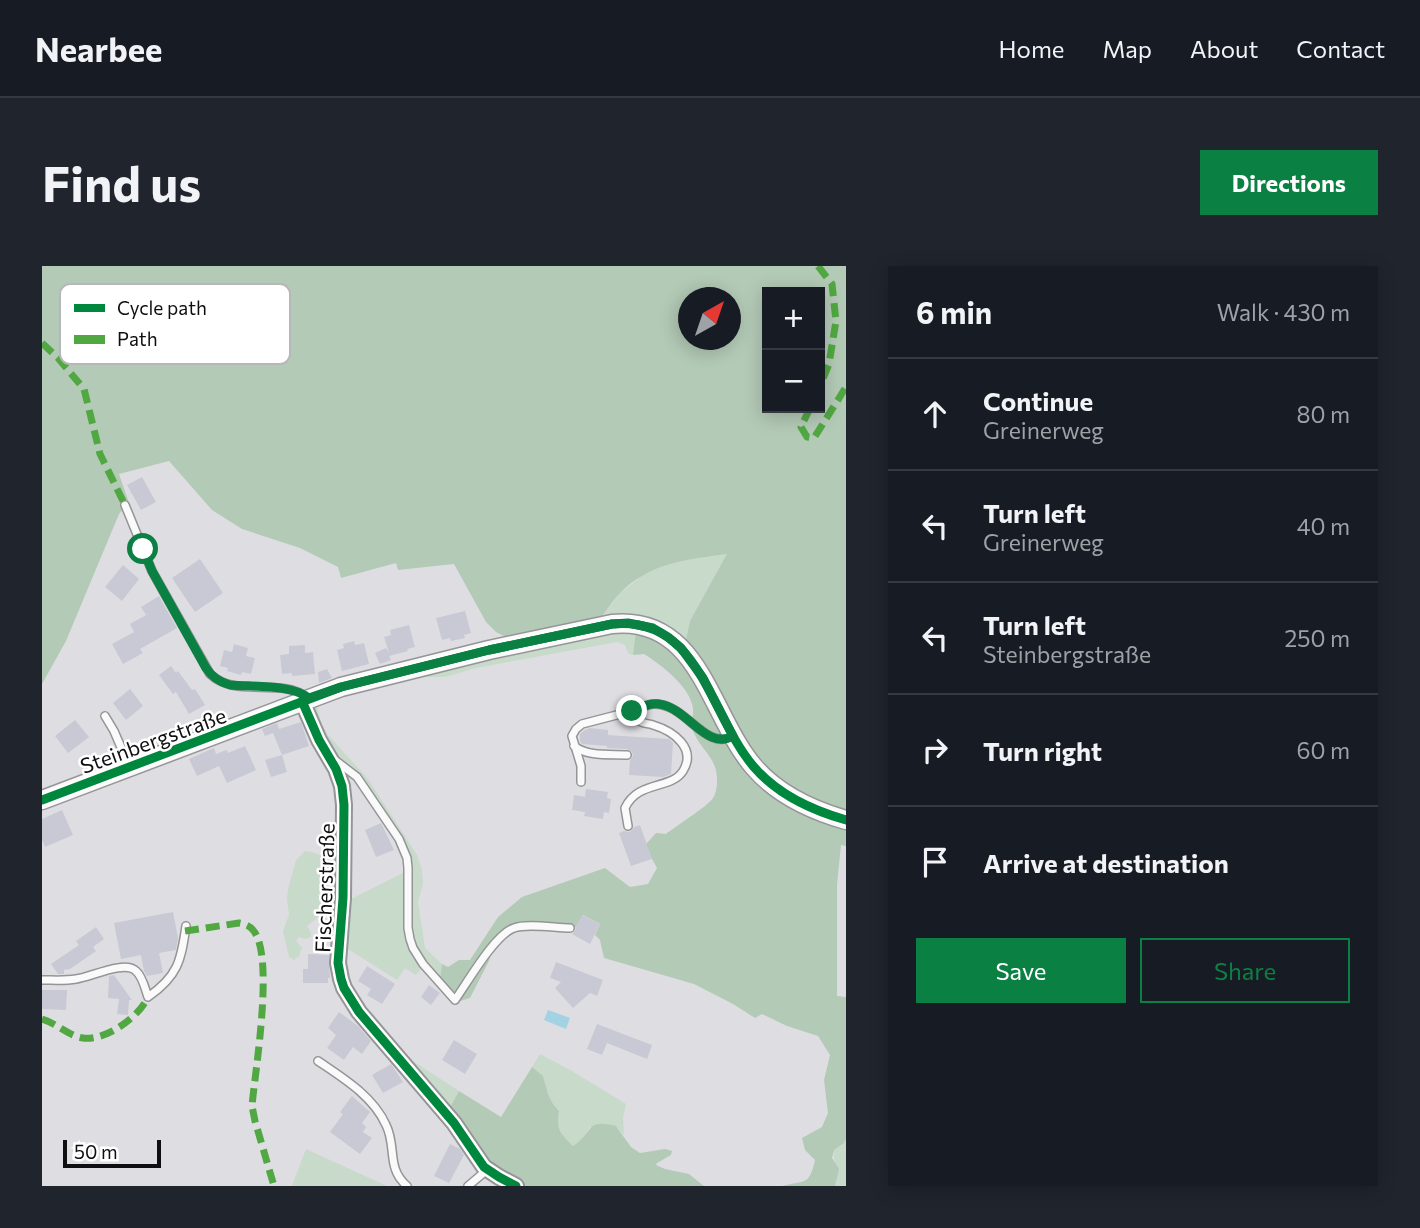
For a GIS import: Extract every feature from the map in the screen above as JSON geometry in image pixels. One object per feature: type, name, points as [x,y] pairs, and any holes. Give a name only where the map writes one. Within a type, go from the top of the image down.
[{"type":"street","name":"Steinbergstraße","points":[[42,800],[341,687],[489,650],[628,623],[653,628],[681,648],[703,678],[733,736],[755,769],[774,786],[804,805],[846,820]]},
{"type":"street","name":"Fischerstraße","points":[[305,700],[314,729],[340,776],[344,795],[343,898],[338,963],[344,988],[359,1012],[454,1123],[487,1170],[516,1186]]},
{"type":"lane","points":[[125,505],[152,571],[212,677],[230,685],[287,689],[299,692],[305,700]]},
{"type":"lane","points":[[581,782],[581,766],[574,746],[573,732],[578,727],[644,706],[662,705],[683,715],[711,738],[724,740],[733,736]]},
{"type":"lane","points":[[628,826],[625,808],[632,796],[680,776],[687,761],[686,750],[679,739],[653,724],[640,722],[632,711]]},
{"type":"lane","points":[[105,716],[130,767]]},
{"type":"lane","points":[[574,746],[591,753],[626,755]]},
{"type":"lane","name":"Fischerstraße","points":[[328,756],[357,777],[404,848],[408,868],[408,928],[413,948],[423,964],[455,1000],[493,946],[509,931],[530,926],[570,928]]},
{"type":"lane","points":[[42,979],[72,980],[127,967],[137,971],[148,997],[166,983],[174,972],[184,943],[186,926]]},
{"type":"lane","points":[[318,1060],[363,1094],[382,1115],[391,1138],[393,1167],[397,1176],[407,1186]]},
{"type":"lane","points":[[468,1186],[487,1170]]},
{"type":"green space","points":[[42,266],[846,266],[846,814],[812,803],[759,765],[685,644],[690,621],[727,554],[670,564],[643,575],[619,594],[599,621],[510,639],[496,632],[486,622],[454,564],[398,570],[396,563],[341,578],[338,567],[300,548],[242,529],[212,510],[169,461],[119,474],[129,503],[119,514],[66,641],[42,684]]},
{"type":"green space","points":[[728,554],[690,621],[685,644],[599,621],[620,593],[645,574],[679,560]]},
{"type":"green space","points":[[612,630],[636,630],[633,655],[628,653],[625,645],[617,642],[476,668],[445,677],[402,677]]},
{"type":"green space","points":[[636,630],[651,634],[683,659],[736,753],[846,826],[846,846],[841,845],[837,885],[837,996],[846,997],[846,1139],[834,1150],[832,1158],[839,1169],[835,1186],[782,1186],[801,1182],[811,1174],[815,1160],[805,1150],[802,1138],[822,1127],[828,1113],[824,1080],[830,1055],[818,1036],[762,1014],[755,1018],[694,984],[604,958],[600,940],[595,935],[600,924],[583,915],[575,928],[519,927],[493,946],[489,961],[470,998],[460,1001],[440,980],[442,964],[448,967],[459,960],[470,960],[498,917],[522,897],[605,868],[630,887],[648,884],[657,868],[646,844],[656,833],[666,834],[705,806],[714,796],[717,774],[693,730],[691,701],[674,677],[658,664],[644,654],[633,655]]},
{"type":"green space","points":[[316,703],[322,725],[328,735],[368,779],[417,855],[422,870],[423,883],[418,902],[425,948],[442,964],[440,980],[421,956],[413,940],[410,927],[411,875],[406,848],[392,821],[364,781],[322,737],[315,716]]},
{"type":"green space","points":[[305,851],[322,856],[328,866],[327,880],[318,895],[325,908],[322,914],[307,926],[311,937],[299,937],[296,941],[302,948],[294,960],[289,957],[283,931],[289,915],[288,889],[296,860]]},
{"type":"green space","points":[[405,872],[407,933],[414,956],[422,968],[416,975],[405,968],[397,980],[343,946],[346,898],[353,898]]},
{"type":"green space","points":[[399,1052],[459,1091],[448,1111]]},
{"type":"green space","points":[[540,1054],[626,1104],[624,1135],[616,1126],[590,1127],[580,1142],[573,1146],[560,1131],[559,1111],[548,1094],[543,1076],[532,1067]]},
{"type":"green space","points":[[532,1067],[543,1076],[548,1094],[559,1111],[560,1131],[573,1146],[594,1125],[616,1126],[631,1147],[640,1153],[665,1149],[672,1151],[671,1155],[656,1165],[689,1174],[704,1186],[522,1186],[489,1167],[448,1111],[459,1091],[501,1117]]},
{"type":"green space","points":[[846,1139],[846,1186],[835,1186],[837,1177],[834,1150]]},
{"type":"green space","points":[[306,1149],[387,1186],[292,1186]]},
{"type":"water","points":[[548,1010],[570,1018],[566,1029],[544,1020]]},
{"type":"building","points":[[142,477],[156,502],[141,510],[127,485]]},
{"type":"building","points":[[200,559],[223,593],[195,612],[172,578]]},
{"type":"building","points":[[123,565],[139,579],[122,601],[105,587]]},
{"type":"building","points":[[159,596],[177,628],[140,649],[143,653],[123,664],[112,644],[134,632],[130,624],[146,615],[141,607]]},
{"type":"building","points":[[465,611],[471,633],[464,635],[465,638],[442,640],[436,618]]},
{"type":"building","points":[[409,625],[415,647],[389,656],[391,660],[380,664],[375,653],[386,648],[389,653],[384,637],[391,635],[390,630]]},
{"type":"building","points":[[354,641],[355,645],[364,643],[369,664],[342,671],[337,650],[344,648],[343,644]]},
{"type":"building","points":[[234,644],[248,648],[246,656],[255,658],[251,674],[242,672],[241,675],[220,666],[224,650],[232,652]]},
{"type":"building","points":[[305,645],[305,653],[313,652],[315,674],[282,674],[280,655],[289,654],[289,646]]},
{"type":"building","points":[[171,666],[192,690],[195,689],[205,705],[189,714],[176,692],[173,694],[159,675]]},
{"type":"building","points":[[327,669],[332,678],[319,683],[318,672]]},
{"type":"building","points":[[130,689],[143,706],[126,720],[113,703]]},
{"type":"building","points":[[75,720],[89,737],[68,753],[55,736]]},
{"type":"building","points":[[301,722],[309,746],[282,755],[273,733],[265,736],[262,729],[277,723],[279,729]]},
{"type":"building","points":[[590,728],[608,730],[608,735],[669,739],[673,743],[671,774],[663,777],[629,775],[632,752],[627,749],[582,744],[580,734]]},
{"type":"building","points":[[245,746],[256,770],[227,783],[219,766],[197,776],[189,759],[214,748],[216,754],[227,750],[228,753]]},
{"type":"building","points":[[282,755],[287,772],[271,777],[265,760]]},
{"type":"building","points":[[586,789],[608,792],[607,798],[611,799],[609,813],[604,812],[603,819],[584,816],[585,812],[572,810],[574,795],[585,797]]},
{"type":"building","points":[[62,810],[73,835],[45,847],[42,840],[42,819]]},
{"type":"building","points":[[381,823],[394,850],[376,857],[365,830]]},
{"type":"building","points":[[640,825],[652,859],[631,866],[619,833],[630,832]]},
{"type":"building","points":[[173,912],[178,938],[176,950],[159,953],[163,973],[147,976],[141,955],[121,959],[114,923]]},
{"type":"building","points":[[582,915],[600,924],[590,944],[572,934]]},
{"type":"building","points":[[96,927],[104,939],[93,947],[96,951],[70,969],[64,970],[64,974],[58,974],[51,964],[79,945],[76,941]]},
{"type":"building","points":[[308,954],[329,955],[328,983],[303,983],[303,969],[308,969]]},
{"type":"building","points":[[556,962],[603,980],[597,996],[590,993],[573,1008],[555,988],[561,982],[550,978]]},
{"type":"building","points":[[367,966],[395,984],[382,1004],[367,995],[371,989],[358,981]]},
{"type":"building","points":[[114,975],[132,1000],[129,1000],[128,1015],[117,1014],[119,999],[108,998],[109,976]]},
{"type":"building","points":[[429,985],[440,993],[431,1005],[421,997]]},
{"type":"building","points":[[42,990],[67,990],[66,1010],[42,1009]]},
{"type":"building","points":[[339,1012],[358,1026],[371,1041],[362,1054],[353,1047],[344,1060],[327,1048],[336,1035],[328,1028]]},
{"type":"building","points":[[597,1024],[652,1045],[647,1059],[607,1043],[602,1055],[587,1049]]},
{"type":"building","points":[[454,1040],[477,1054],[465,1074],[442,1060]]},
{"type":"building","points":[[391,1064],[403,1082],[383,1093],[372,1075]]},
{"type":"building","points":[[352,1096],[370,1112],[362,1123],[366,1127],[363,1132],[372,1138],[360,1154],[330,1132]]},
{"type":"building","points":[[450,1144],[460,1149],[464,1155],[449,1183],[434,1176]]},
{"type":"marked path","points":[[818,266],[832,284],[836,321],[825,374]]},
{"type":"marked path","points":[[42,343],[60,360]]},
{"type":"marked path","points":[[63,364],[84,389],[100,454],[125,505]]},
{"type":"marked path","points":[[808,413],[801,427],[807,437],[814,438],[846,387]]},
{"type":"marked path","points":[[185,931],[239,923],[251,928],[259,943],[263,963],[262,1014],[252,1106],[274,1186]]},
{"type":"marked path","points":[[42,1019],[78,1037],[102,1036],[130,1020],[148,997]]},
{"type":"cycle path","points":[[42,800],[341,687],[489,650],[612,624],[642,625],[665,635],[684,652],[699,673],[739,746],[763,777],[796,800],[846,820]]},
{"type":"cycle path","points":[[302,701],[342,786],[343,898],[338,963],[344,988],[359,1012],[454,1123],[484,1167],[516,1186]]},
{"type":"route","points":[[143,549],[152,571],[206,668],[212,677],[222,683],[287,689],[309,698],[341,687],[489,650],[612,624],[637,624],[653,628],[668,637],[687,656],[703,678],[733,736],[724,740],[711,738],[683,715],[662,705],[653,704],[632,711]]}]
